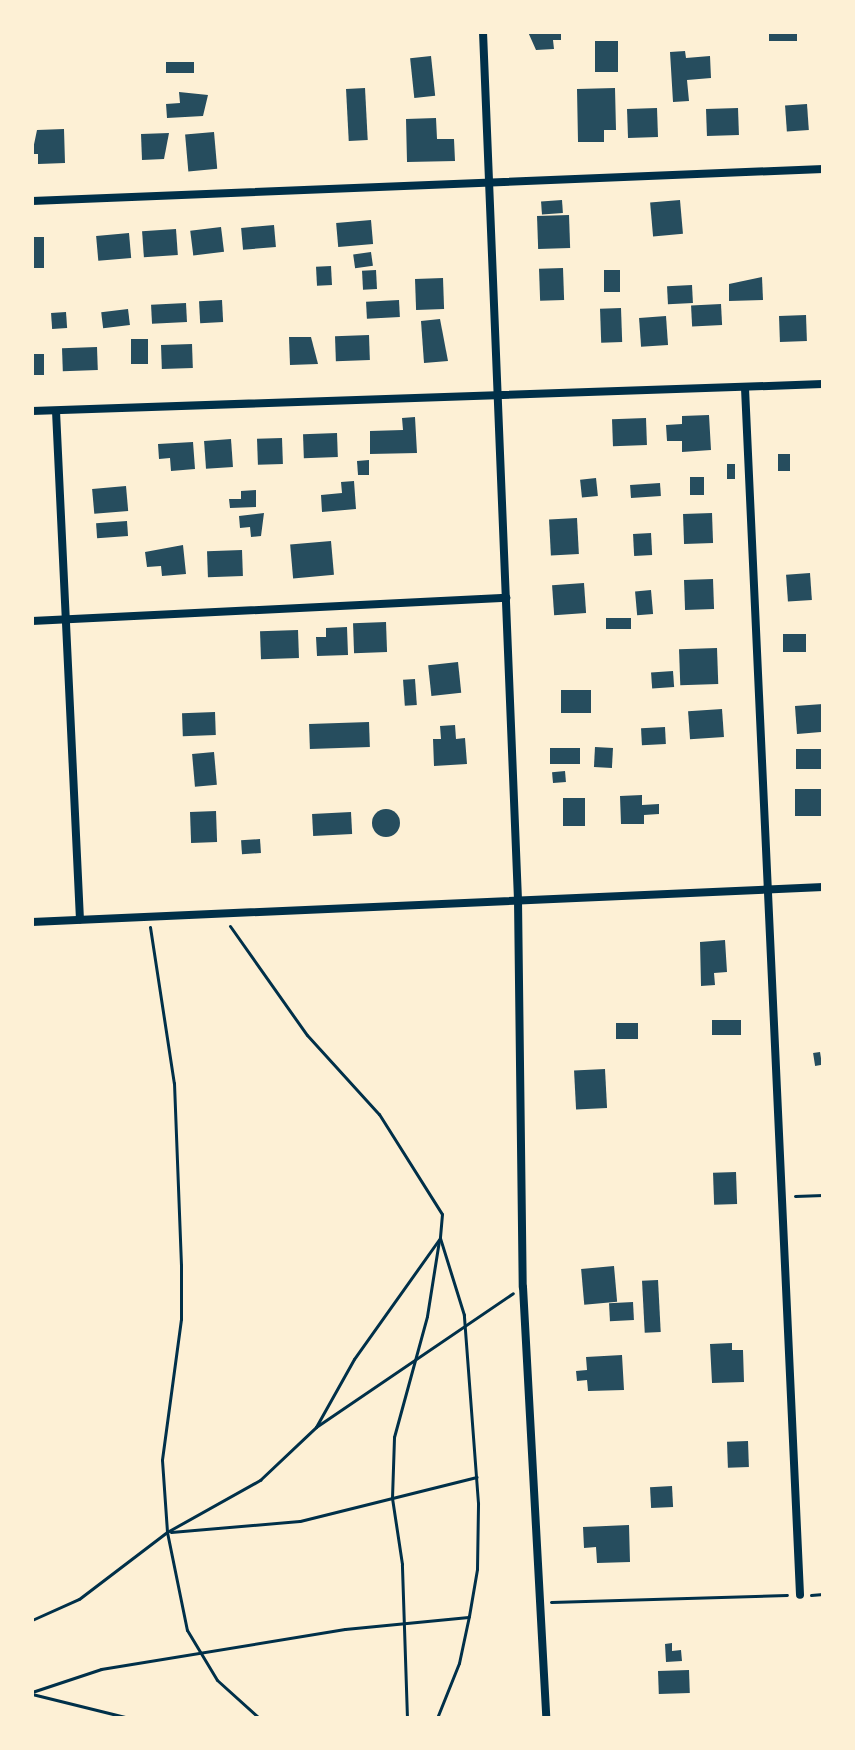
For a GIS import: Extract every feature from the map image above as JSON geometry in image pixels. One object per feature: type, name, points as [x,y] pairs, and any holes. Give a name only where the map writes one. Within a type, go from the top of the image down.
[{"type":"street","points":[[483,32],[518,900],[523,1287],[546,1718]]},
{"type":"street","points":[[32,201],[823,169]]},
{"type":"street","points":[[32,411],[823,384]]},
{"type":"street","points":[[745,388],[800,1595]]},
{"type":"street","points":[[56,411],[80,919]]},
{"type":"street","points":[[32,621],[506,598]]},
{"type":"street","points":[[32,922],[823,887]]},
{"type":"path","points":[[224,913],[280,1000],[379,1114],[442,1214],[416,1359],[394,1437],[392,1498],[402,1564],[407,1718]]},
{"type":"path","points":[[148,916],[174,1083],[181,1265],[181,1319],[162,1460],[167,1532],[175,1589],[200,1653],[217,1680],[259,1718]]},
{"type":"path","points":[[782,1197],[823,1195]]},
{"type":"path","points":[[437,1717],[459,1663],[477,1569],[477,1477],[464,1327],[440,1238]]},
{"type":"path","points":[[316,1427],[354,1359],[440,1238]]},
{"type":"path","points":[[32,1620],[79,1599],[167,1532],[260,1480],[316,1427],[523,1287]]},
{"type":"path","points":[[167,1532],[300,1521],[477,1477]]},
{"type":"path","points":[[539,1602],[823,1594]]},
{"type":"path","points":[[32,1693],[101,1669],[469,1616]]},
{"type":"path","points":[[32,1693],[129,1718]]},
{"type":"building","points":[[528,32],[561,32],[561,40],[553,40],[554,49],[536,50]]},
{"type":"building","points":[[769,32],[797,32],[797,41],[769,41]]},
{"type":"building","points":[[595,41],[618,41],[618,72],[595,72]]},
{"type":"building","points":[[685,51],[686,58],[710,56],[711,78],[687,80],[689,101],[673,102],[670,52]]},
{"type":"building","points":[[431,56],[435,96],[414,98],[410,58]]},
{"type":"building","points":[[166,62],[194,62],[194,73],[166,73]]},
{"type":"building","points":[[365,88],[368,140],[349,141],[346,89]]},
{"type":"building","points":[[615,88],[616,130],[604,130],[604,142],[578,142],[577,89]]},
{"type":"building","points":[[179,92],[208,95],[203,116],[167,118],[166,104],[180,103]]},
{"type":"building","points":[[807,104],[809,130],[787,131],[785,106]]},
{"type":"building","points":[[657,108],[658,137],[628,138],[627,109]]},
{"type":"building","points":[[738,108],[739,135],[707,136],[706,109]]},
{"type":"building","points":[[436,118],[437,139],[454,139],[455,161],[407,162],[406,119]]},
{"type":"building","points":[[64,129],[65,163],[38,164],[38,154],[32,154],[37,130]]},
{"type":"building","points":[[214,132],[217,169],[188,171],[185,135]]},
{"type":"building","points":[[169,133],[164,159],[142,160],[141,134]]},
{"type":"building","points":[[562,200],[563,213],[542,214],[541,201]]},
{"type":"building","points":[[680,200],[683,234],[653,236],[650,203]]},
{"type":"building","points":[[569,215],[570,248],[538,249],[537,216]]},
{"type":"building","points":[[371,220],[373,244],[338,247],[336,223]]},
{"type":"building","points":[[274,225],[276,247],[243,250],[241,228]]},
{"type":"building","points":[[221,227],[224,252],[193,256],[190,231]]},
{"type":"building","points":[[176,229],[178,255],[144,257],[142,231]]},
{"type":"building","points":[[129,233],[131,258],[98,261],[96,236]]},
{"type":"building","points":[[32,237],[44,237],[44,268],[32,268]]},
{"type":"building","points":[[371,252],[373,266],[355,268],[353,255]]},
{"type":"building","points":[[331,266],[332,285],[317,286],[316,267]]},
{"type":"building","points":[[563,268],[564,300],[540,301],[539,269]]},
{"type":"building","points":[[376,270],[377,289],[363,290],[362,271]]},
{"type":"building","points":[[604,270],[620,270],[620,292],[604,292]]},
{"type":"building","points":[[762,277],[763,300],[729,301],[729,284]]},
{"type":"building","points":[[443,278],[444,309],[416,310],[415,279]]},
{"type":"building","points":[[692,285],[693,303],[668,304],[667,286]]},
{"type":"building","points":[[222,300],[223,322],[200,323],[199,301]]},
{"type":"building","points":[[399,300],[400,317],[367,319],[366,302]]},
{"type":"building","points":[[186,303],[187,322],[152,324],[151,305]]},
{"type":"building","points":[[721,304],[722,325],[692,327],[691,306]]},
{"type":"building","points":[[621,308],[622,342],[601,343],[600,309]]},
{"type":"building","points":[[128,309],[130,325],[103,328],[101,312]]},
{"type":"building","points":[[66,312],[67,328],[52,329],[51,313]]},
{"type":"building","points":[[806,315],[807,341],[780,342],[779,316]]},
{"type":"building","points":[[666,316],[668,345],[641,347],[639,318]]},
{"type":"building","points":[[440,319],[448,361],[424,363],[421,321]]},
{"type":"building","points":[[369,335],[370,360],[336,361],[335,336]]},
{"type":"building","points":[[289,337],[311,337],[318,364],[290,365]]},
{"type":"building","points":[[131,339],[148,339],[148,364],[131,364]]},
{"type":"building","points":[[192,344],[193,368],[162,369],[161,345]]},
{"type":"building","points":[[97,347],[98,370],[63,371],[62,348]]},
{"type":"building","points":[[32,354],[44,354],[44,375],[32,375]]},
{"type":"building","points":[[709,415],[711,450],[682,452],[682,441],[667,441],[666,425],[682,424],[682,416]]},
{"type":"building","points":[[415,417],[417,453],[370,454],[370,431],[403,430],[402,418]]},
{"type":"building","points":[[646,418],[647,445],[613,446],[612,419]]},
{"type":"building","points":[[337,433],[338,457],[304,458],[303,434]]},
{"type":"building","points":[[282,438],[283,464],[258,465],[257,439]]},
{"type":"building","points":[[231,439],[233,467],[206,469],[204,441]]},
{"type":"building","points":[[193,442],[195,469],[171,471],[170,458],[159,459],[158,444]]},
{"type":"building","points":[[778,454],[790,454],[790,471],[778,471]]},
{"type":"building","points":[[369,460],[369,475],[358,475],[357,461]]},
{"type":"building","points":[[727,464],[735,464],[735,479],[727,479]]},
{"type":"building","points":[[690,477],[704,477],[704,495],[690,495]]},
{"type":"building","points":[[596,478],[598,496],[582,498],[580,480]]},
{"type":"building","points":[[354,481],[356,509],[322,512],[321,495],[342,493],[341,482]]},
{"type":"building","points":[[660,483],[661,496],[631,498],[630,485]]},
{"type":"building","points":[[126,486],[128,511],[94,514],[92,489]]},
{"type":"building","points":[[256,490],[256,507],[230,508],[229,499],[241,499],[241,491]]},
{"type":"building","points":[[264,513],[261,536],[251,537],[250,527],[240,528],[239,516]]},
{"type":"building","points":[[712,513],[713,543],[684,544],[683,514]]},
{"type":"building","points":[[577,518],[579,554],[551,555],[549,519]]},
{"type":"building","points":[[127,521],[128,536],[97,538],[96,523]]},
{"type":"building","points":[[651,533],[652,555],[634,556],[633,534]]},
{"type":"building","points":[[331,541],[334,575],[293,578],[290,545]]},
{"type":"building","points":[[183,545],[186,574],[162,576],[161,566],[147,567],[145,552]]},
{"type":"building","points":[[242,550],[243,576],[208,577],[207,551]]},
{"type":"building","points":[[810,573],[812,600],[788,602],[786,575]]},
{"type":"building","points":[[713,579],[714,609],[685,610],[684,580]]},
{"type":"building","points":[[584,583],[586,613],[554,615],[552,585]]},
{"type":"building","points":[[651,590],[653,614],[637,615],[635,591]]},
{"type":"building","points":[[606,618],[631,618],[631,629],[606,629]]},
{"type":"building","points":[[386,622],[387,652],[354,653],[353,623]]},
{"type":"building","points":[[347,627],[348,655],[317,656],[316,637],[326,637],[326,628]]},
{"type":"building","points":[[298,630],[299,658],[261,659],[260,631]]},
{"type":"building","points":[[783,634],[806,634],[806,652],[783,652]]},
{"type":"building","points":[[717,648],[718,684],[680,685],[679,649]]},
{"type":"building","points":[[458,662],[461,693],[431,696],[428,665]]},
{"type":"building","points":[[673,671],[674,687],[652,688],[651,673]]},
{"type":"building","points":[[415,679],[417,705],[405,706],[403,680]]},
{"type":"building","points":[[561,690],[591,690],[591,713],[561,713]]},
{"type":"building","points":[[823,704],[821,732],[797,734],[795,706]]},
{"type":"building","points":[[722,709],[724,737],[690,739],[688,711]]},
{"type":"building","points":[[215,712],[216,735],[183,736],[182,713]]},
{"type":"building","points":[[369,722],[370,747],[310,749],[309,724]]},
{"type":"building","points":[[455,725],[456,739],[465,738],[467,764],[434,766],[433,739],[441,739],[440,726]]},
{"type":"building","points":[[665,727],[666,744],[642,745],[641,728]]},
{"type":"building","points":[[595,747],[613,748],[612,768],[594,767]]},
{"type":"building","points":[[550,748],[580,748],[580,764],[550,764]]},
{"type":"building","points":[[796,749],[823,749],[823,769],[796,769]]},
{"type":"building","points":[[214,752],[217,785],[195,787],[192,754]]},
{"type":"building","points":[[565,771],[566,782],[553,783],[552,772]]},
{"type":"building","points":[[795,789],[823,789],[823,816],[795,816]]},
{"type":"building","points":[[642,795],[642,805],[659,804],[659,814],[644,815],[644,824],[621,824],[620,796]]},
{"type":"building","points":[[563,798],[585,798],[585,826],[563,826]]},
{"type":"building","points":[[386,809],[396,813],[400,823],[396,833],[386,837],[376,833],[372,823],[376,813]]},
{"type":"building","points":[[216,811],[217,842],[191,843],[190,812]]},
{"type":"building","points":[[351,812],[352,834],[313,836],[312,814]]},
{"type":"building","points":[[260,839],[261,853],[242,854],[241,840]]},
{"type":"building","points":[[725,940],[727,972],[714,973],[715,985],[701,986],[700,942]]},
{"type":"building","points":[[712,1020],[741,1020],[741,1035],[712,1035]]},
{"type":"building","points":[[616,1023],[638,1023],[638,1039],[616,1039]]},
{"type":"building","points":[[820,1052],[822,1065],[815,1066],[813,1053]]},
{"type":"building","points":[[605,1069],[607,1108],[576,1110],[574,1071]]},
{"type":"building","points":[[736,1172],[737,1204],[714,1205],[713,1173]]},
{"type":"building","points":[[614,1266],[617,1302],[584,1305],[581,1269]]},
{"type":"building","points":[[658,1280],[661,1332],[645,1333],[642,1281]]},
{"type":"building","points":[[633,1302],[634,1320],[610,1321],[609,1303]]},
{"type":"building","points":[[732,1343],[732,1350],[743,1350],[744,1382],[712,1383],[710,1344]]},
{"type":"building","points":[[622,1355],[624,1390],[588,1391],[587,1380],[577,1381],[576,1371],[587,1370],[586,1357]]},
{"type":"building","points":[[748,1441],[749,1467],[728,1468],[727,1442]]},
{"type":"building","points":[[672,1486],[673,1507],[651,1508],[650,1487]]},
{"type":"building","points":[[629,1525],[630,1562],[597,1563],[596,1547],[584,1548],[583,1527]]},
{"type":"building","points":[[672,1643],[672,1651],[681,1650],[682,1661],[666,1662],[665,1644]]},
{"type":"building","points":[[689,1670],[690,1693],[659,1694],[658,1671]]}]
